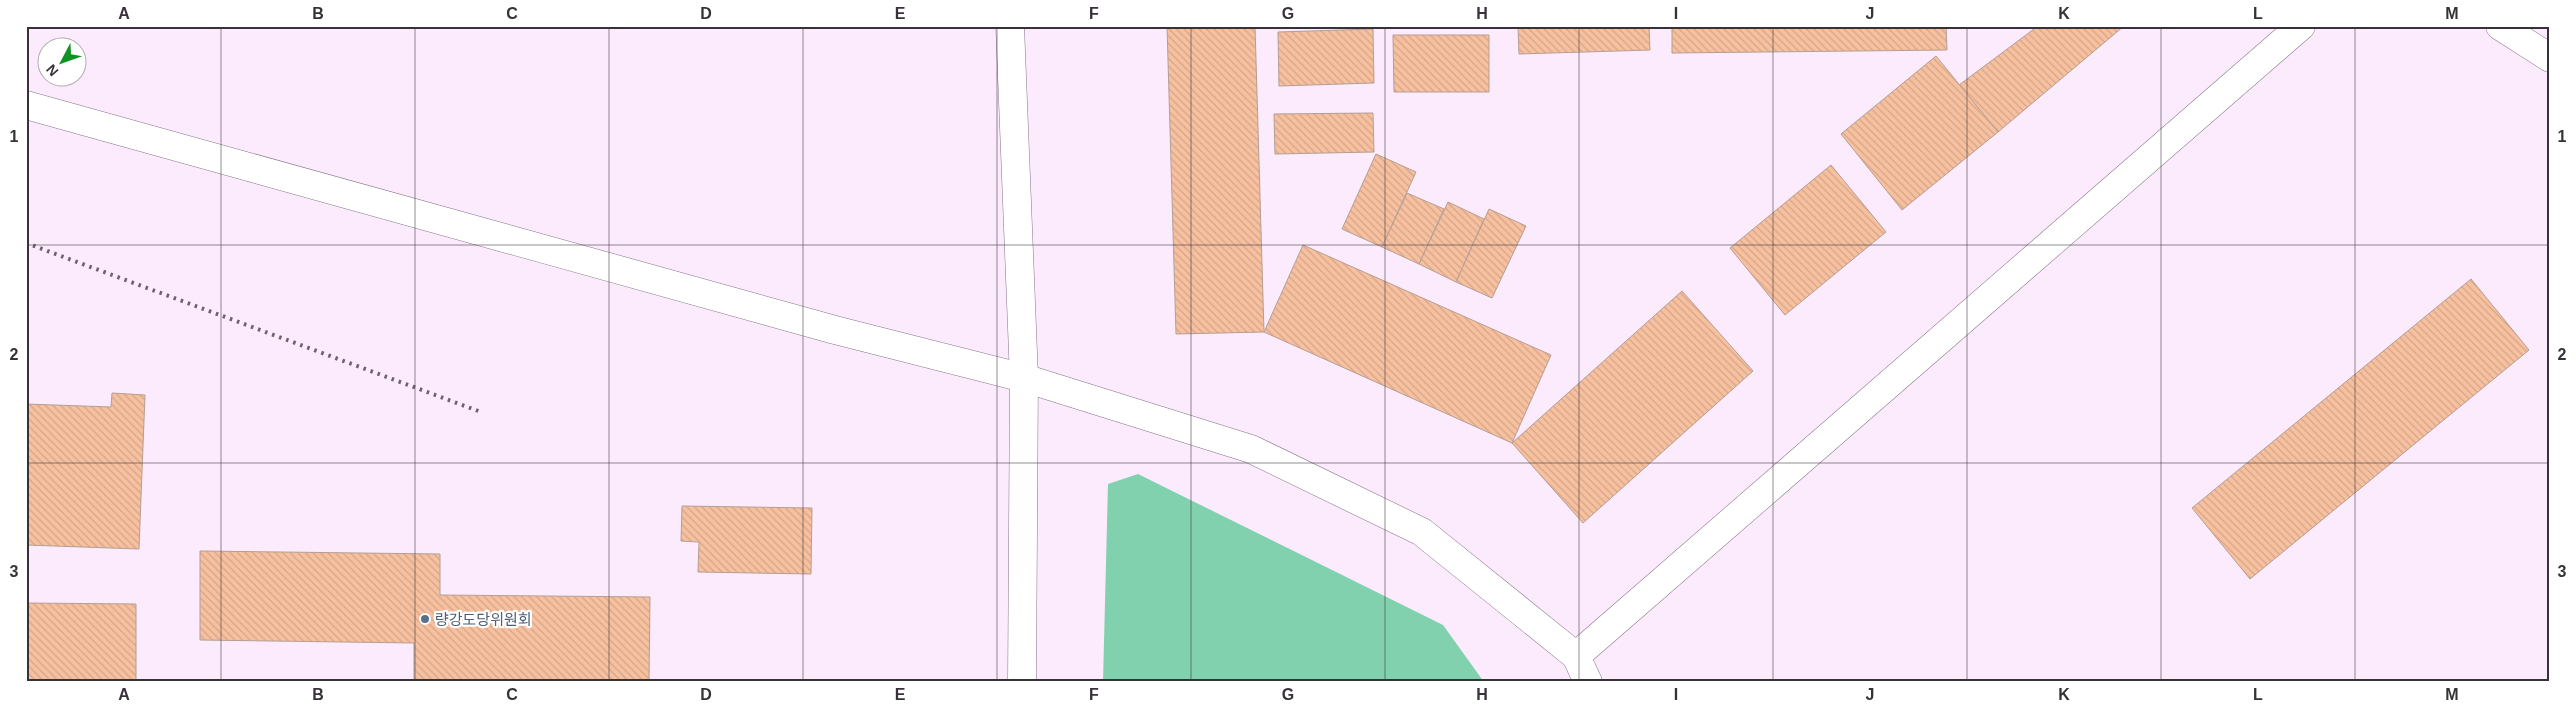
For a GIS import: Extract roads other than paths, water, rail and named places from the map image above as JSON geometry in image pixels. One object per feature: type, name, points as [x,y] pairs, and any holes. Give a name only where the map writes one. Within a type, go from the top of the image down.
[{"type":"main road","points":[[1010,26],[1024,378],[1022,682]]},
{"type":"main road","points":[[1576,656],[2301,26]]},
{"type":"main road","points":[[2500,26],[2550,58]]},
{"type":"main road","points":[[26,106],[816,324],[1024,378],[1251,449],[1422,532],[1576,656],[1588,682]]},
{"type":"railway","points":[[26,243],[481,412]]},
{"type":"place","name":"량강도당위원회","points":[[425,619]]}]
